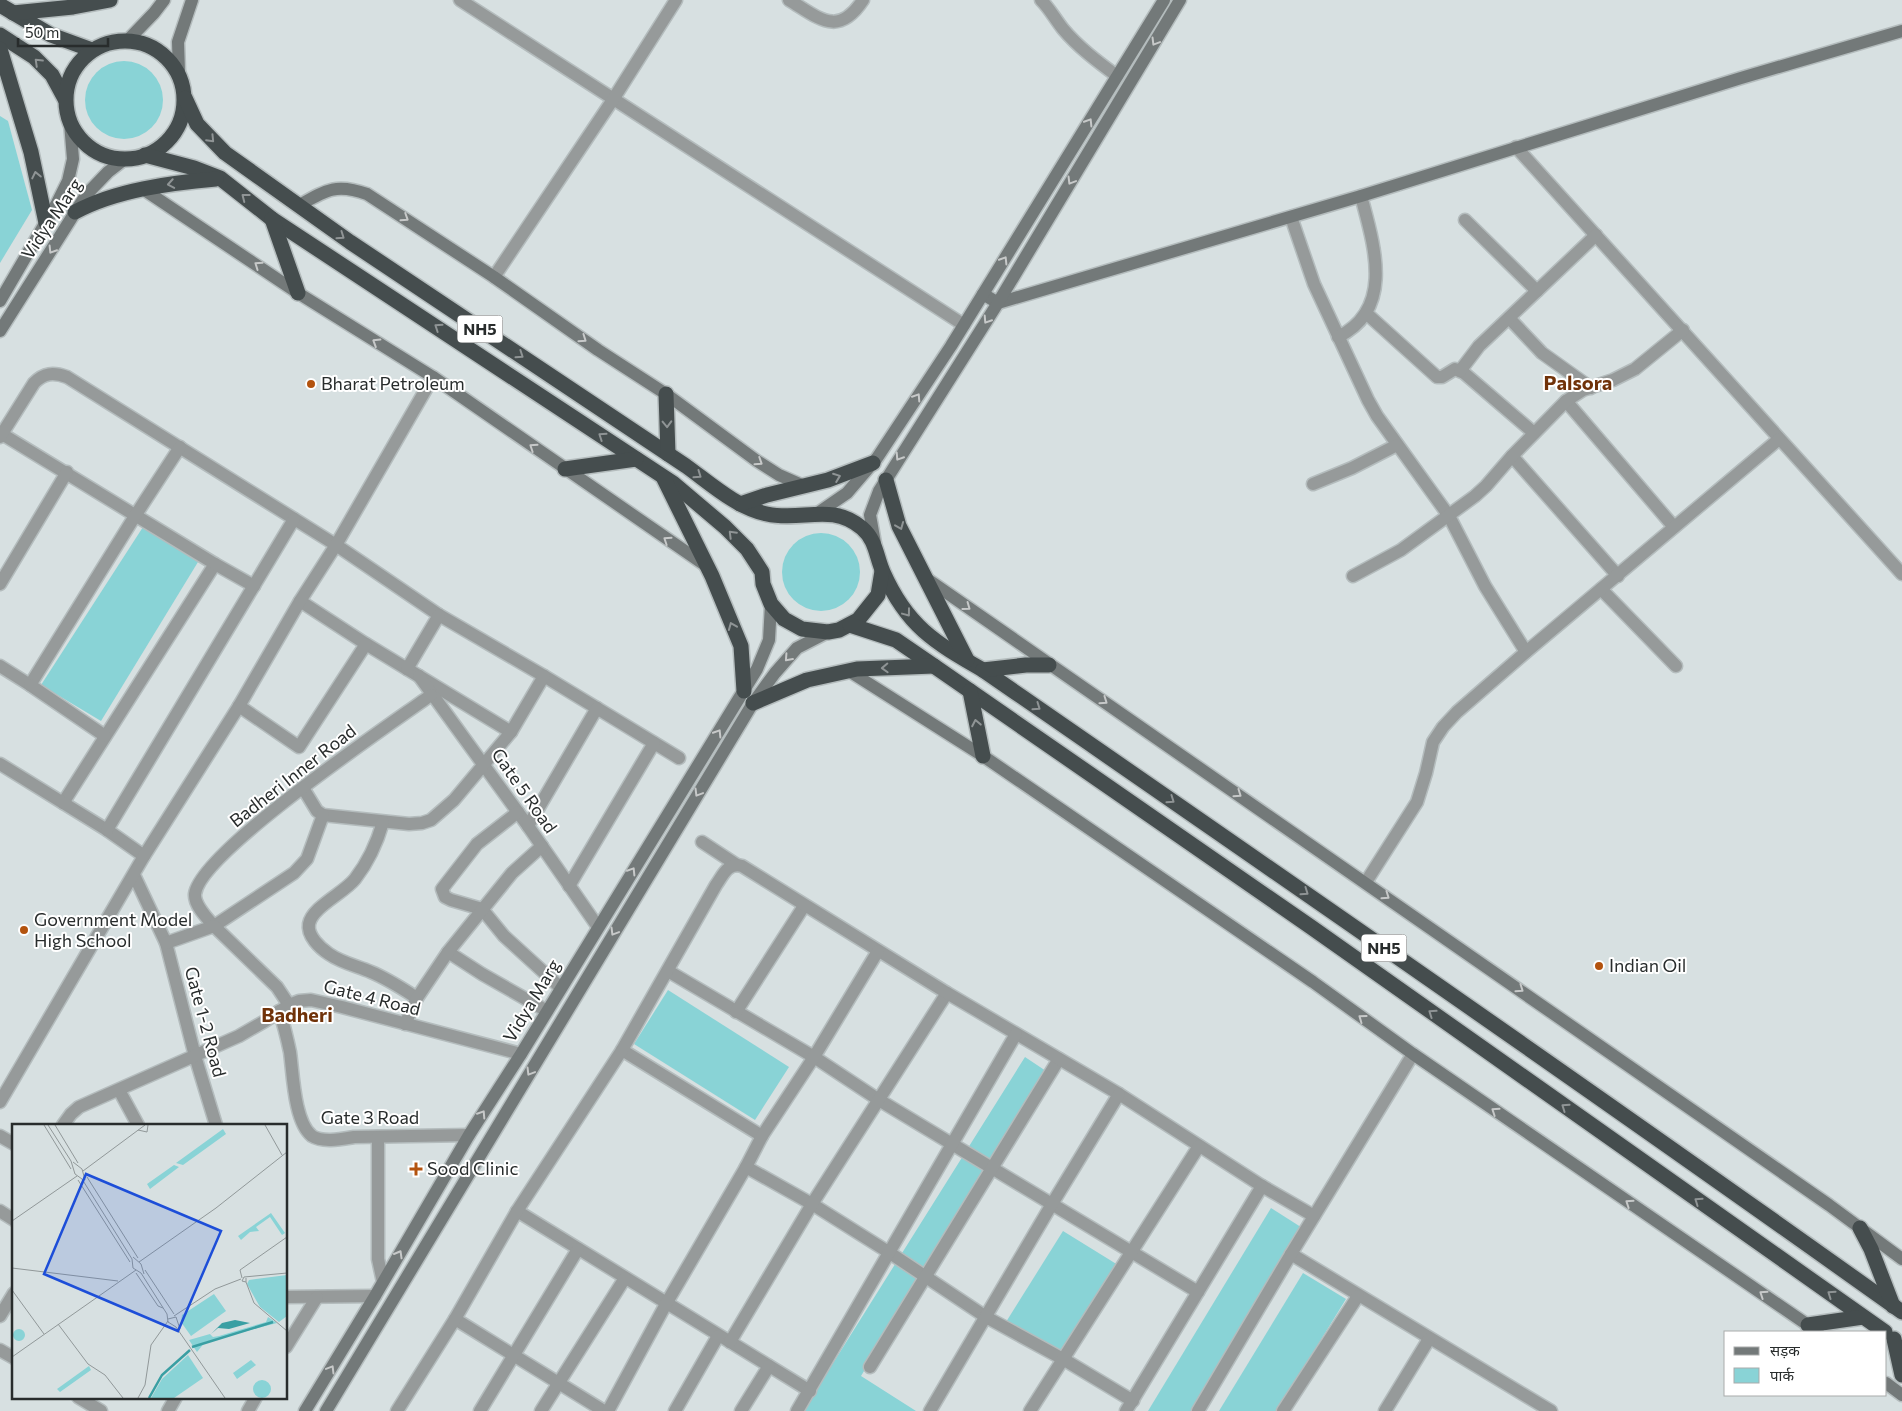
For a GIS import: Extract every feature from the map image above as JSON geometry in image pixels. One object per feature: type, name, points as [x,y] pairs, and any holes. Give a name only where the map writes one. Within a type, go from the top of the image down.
[{"type":"highway","points":[[13,13],[73,7],[110,0]]},
{"type":"highway","points":[[0,5],[51,35],[92,50]]},
{"type":"highway","name":"NH5","points":[[0,35],[34,57],[52,75],[65,99]]},
{"type":"highway","name":"NH5","points":[[186,98],[181,122],[161,148],[153,153],[126,158],[105,157],[87,147],[70,123],[65,99],[69,79],[78,64],[92,50],[116,41],[129,39],[142,42],[166,56],[179,72],[186,98],[197,124],[225,153],[298,206],[740,504],[768,514],[802,516],[818,513],[839,515],[862,528],[875,545],[882,571],[905,612],[924,633],[983,670],[1899,1308]]},
{"type":"highway","points":[[0,49],[31,152],[46,223]]},
{"type":"highway","name":"NH5","points":[[145,155],[194,168],[220,178],[272,219],[664,478],[725,527],[747,549],[762,572],[763,584],[771,604],[784,619],[802,629],[828,632],[850,625],[858,620],[878,594],[882,571]]},
{"type":"highway","points":[[75,212],[84,207],[142,189],[220,178]]},
{"type":"highway","points":[[272,219],[298,293]]},
{"type":"highway","points":[[666,394],[668,454]]},
{"type":"highway","points":[[565,469],[636,459]]},
{"type":"highway","points":[[740,504],[767,494],[828,480],[873,463]]},
{"type":"highway","points":[[664,478],[708,567],[741,646],[748,697],[807,680],[857,669],[934,666]]},
{"type":"highway","points":[[886,480],[899,526],[967,660]]},
{"type":"highway","name":"NH5","points":[[850,625],[896,640],[1311,927],[1884,1331]]},
{"type":"highway","points":[[983,670],[1026,665],[1049,665]]},
{"type":"highway","points":[[970,691],[983,756]]},
{"type":"highway","points":[[1860,1228],[1899,1308]]},
{"type":"highway","points":[[1813,1329],[1863,1316]]},
{"type":"highway","points":[[1892,1337],[1902,1375]]},
{"type":"street","points":[[129,39],[164,0]]},
{"type":"street","points":[[179,72],[178,42],[192,0]]},
{"type":"street","points":[[460,0],[964,325]]},
{"type":"street","points":[[494,277],[614,98],[676,0]]},
{"type":"street","points":[[789,0],[816,16],[833,23],[842,22],[849,17],[863,0]]},
{"type":"street","points":[[1041,0],[1048,6],[1072,40],[1117,76]]},
{"type":"street","points":[[818,513],[847,493],[873,463],[964,325],[1164,0]]},
{"type":"street","points":[[875,545],[870,515],[886,480],[998,303],[1180,0]]},
{"type":"street","points":[[983,294],[998,303],[1361,196],[1741,78],[1902,31]]},
{"type":"street","name":"Vidya Marg","points":[[0,301],[46,223],[68,181],[72,159],[70,123]]},
{"type":"street","points":[[1516,147],[1902,574]]},
{"type":"street","name":"Vidya Marg","points":[[0,331],[86,195],[108,172],[126,158]]},
{"type":"street","points":[[298,206],[318,194],[335,188],[351,188],[367,194],[494,277],[598,350],[666,394],[757,461],[779,475],[804,486]]},
{"type":"street","points":[[142,189],[298,293],[433,377],[708,567]]},
{"type":"street","points":[[1338,337],[1351,330],[1362,320],[1374,294],[1376,275],[1370,232],[1361,196]]},
{"type":"street","points":[[1290,217],[1314,284],[1368,400],[1449,516],[1485,586],[1526,652]]},
{"type":"street","points":[[1465,220],[1537,291]]},
{"type":"street","points":[[1460,371],[1479,346],[1596,234]]},
{"type":"street","points":[[1366,313],[1436,377],[1442,377],[1451,370],[1460,371],[1534,433]]},
{"type":"street","points":[[1509,318],[1542,353],[1591,388]]},
{"type":"street","points":[[1353,576],[1389,557],[1449,516],[1486,486],[1512,456],[1566,401],[1634,369],[1683,330]]},
{"type":"street","points":[[254,586],[135,516],[67,472],[1,436],[34,383],[44,375],[54,373],[67,377],[294,518],[439,615],[679,758]]},
{"type":"street","points":[[0,1102],[144,856],[239,706],[300,601],[336,545],[433,377]]},
{"type":"street","points":[[1566,401],[1674,527]]},
{"type":"street","points":[[1366,882],[1417,802],[1433,742],[1442,727],[1526,652],[1779,439]]},
{"type":"street","points":[[1313,484],[1352,468],[1398,445]]},
{"type":"street","points":[[30,684],[180,447]]},
{"type":"street","points":[[1512,456],[1546,492],[1618,576]]},
{"type":"street","points":[[0,584],[67,472]]},
{"type":"street","points":[[107,830],[294,518]]},
{"type":"street","points":[[63,803],[214,564]]},
{"type":"street","points":[[927,579],[1821,1199],[1902,1259]]},
{"type":"street","points":[[1601,590],[1676,666]]},
{"type":"street","points":[[300,601],[366,644],[511,732]]},
{"type":"street","name":"Vidya Marg","points":[[326,1411],[748,697],[769,640],[771,604]]},
{"type":"street","points":[[407,669],[439,615]]},
{"type":"street","name":"Vidya Marg","points":[[306,1411],[469,1135],[598,927],[748,697],[775,673],[798,648],[828,632]]},
{"type":"street","points":[[239,706],[299,747],[366,644]]},
{"type":"street","points":[[0,666],[30,684],[105,736]]},
{"type":"street","points":[[849,671],[983,756],[1813,1329]]},
{"type":"street","name":"Gate 5 Road","points":[[419,676],[484,764],[598,927]]},
{"type":"street","points":[[303,788],[317,811],[323,815],[409,824],[431,820],[454,800],[511,732],[544,676]]},
{"type":"street","name":"Badheri Inner Road","points":[[284,1008],[277,987],[214,926],[198,906],[195,895],[199,884],[246,832],[303,788],[432,695]]},
{"type":"street","points":[[528,826],[597,708]]},
{"type":"street","points":[[569,886],[654,743]]},
{"type":"street","points":[[0,764],[107,830],[144,856]]},
{"type":"street","points":[[518,812],[476,844],[442,889],[445,897],[450,900],[482,909],[504,936],[561,988]]},
{"type":"street","points":[[166,943],[214,926],[294,873],[307,859],[323,815]]},
{"type":"street","points":[[383,822],[376,844],[366,864],[346,888],[312,917],[309,925],[310,932],[321,948],[330,955],[344,963],[386,979],[418,998]]},
{"type":"street","points":[[702,842],[736,865],[742,866],[947,993],[1119,1094],[1262,1186],[1314,1216]]},
{"type":"street","points":[[405,1024],[418,998],[448,952],[512,873],[542,846]]},
{"type":"street","points":[[397,1411],[455,1319],[517,1211],[622,1050],[716,885],[728,868],[736,865]]},
{"type":"street","name":"Gate 1-2 Road","points":[[134,875],[166,943],[195,1056],[216,1124]]},
{"type":"street","points":[[736,1012],[804,906]]},
{"type":"street","points":[[455,1319],[606,1411],[762,1136],[814,1057],[878,951]]},
{"type":"street","points":[[448,952],[547,1011]]},
{"type":"street","points":[[668,972],[814,1057],[879,1100],[1198,1292]]},
{"type":"street","points":[[730,1342],[812,1204],[947,993]]},
{"type":"street","name":"Gate 4 Road","points":[[64,1124],[79,1107],[253,1029],[284,1008],[299,1001],[310,1000],[521,1054]]},
{"type":"street","name":"Gate 3 Road","points":[[284,1008],[286,1033],[299,1111],[304,1124],[312,1136],[320,1139],[335,1140],[469,1135]]},
{"type":"street","points":[[797,1411],[1016,1034]]},
{"type":"street","points":[[622,1050],[762,1136]]},
{"type":"street","points":[[1198,1411],[1290,1254],[1413,1054]]},
{"type":"street","points":[[870,1367],[1059,1059]]},
{"type":"street","points":[[119,1090],[137,1124]]},
{"type":"street","points":[[930,1411],[1119,1094]]},
{"type":"street","points":[[0,1136],[12,1143]]},
{"type":"street","points":[[378,1137],[378,1259],[383,1282]]},
{"type":"street","points":[[1030,1411],[1199,1146]]},
{"type":"street","points":[[746,1167],[812,1204],[986,1317],[1063,1359],[1130,1406],[1262,1186]]},
{"type":"street","points":[[0,1211],[12,1219]]},
{"type":"street","points":[[517,1211],[810,1391]]},
{"type":"street","points":[[480,1411],[578,1249]]},
{"type":"street","points":[[1290,1254],[1551,1411]]},
{"type":"street","points":[[541,1411],[624,1278]]},
{"type":"street","points":[[288,1298],[375,1296]]},
{"type":"street","points":[[1283,1411],[1358,1296]]},
{"type":"street","points":[[0,1316],[12,1297]]},
{"type":"street","points":[[288,1344],[317,1297]]},
{"type":"street","points":[[675,1411],[718,1336]]},
{"type":"street","points":[[1389,1410],[1429,1338]]},
{"type":"street","points":[[0,1350],[12,1357]]},
{"type":"street","points":[[741,1411],[769,1366]]},
{"type":"street","points":[[1887,1383],[1902,1395]]},
{"type":"street","points":[[80,1398],[101,1411]]},
{"type":"street","points":[[168,1411],[175,1398]]},
{"type":"street","points":[[248,1411],[255,1398]]},
{"type":"green space","points":[[124,61],[139,64],[152,72],[160,85],[163,100],[160,115],[152,128],[139,136],[124,139],[109,136],[96,128],[88,115],[85,100],[88,85],[96,72],[109,64]]},
{"type":"green space","points":[[0,116],[8,121],[32,210],[0,263]]},
{"type":"green space","points":[[143,527],[198,562],[101,721],[41,685]]},
{"type":"green space","points":[[821,533],[836,536],[849,544],[857,557],[860,572],[857,587],[849,600],[836,608],[821,611],[806,608],[793,600],[785,587],[782,572],[785,557],[793,544],[806,536]]},
{"type":"green space","points":[[668,990],[789,1067],[755,1120],[634,1044]]},
{"type":"green space","points":[[1025,1057],[1046,1071],[861,1376],[916,1411],[803,1411]]},
{"type":"green space","points":[[1271,1208],[1304,1229],[1193,1411],[1148,1411]]},
{"type":"green space","points":[[1063,1231],[1118,1265],[1062,1356],[1006,1322]]},
{"type":"green space","points":[[1303,1273],[1346,1299],[1277,1411],[1219,1411]]},
{"type":"place","name":"Bharat Petroleum","points":[[311,384]]},
{"type":"place","name":"Government Model High School","points":[[24,930]]},
{"type":"place","name":"Indian Oil","points":[[1599,966]]},
{"type":"place","name":"Sood Clinic","points":[[416,1169]]},
{"type":"district","name":"Palsora","points":[[1578,383]]},
{"type":"district","name":"Badheri","points":[[297,1015]]}]
